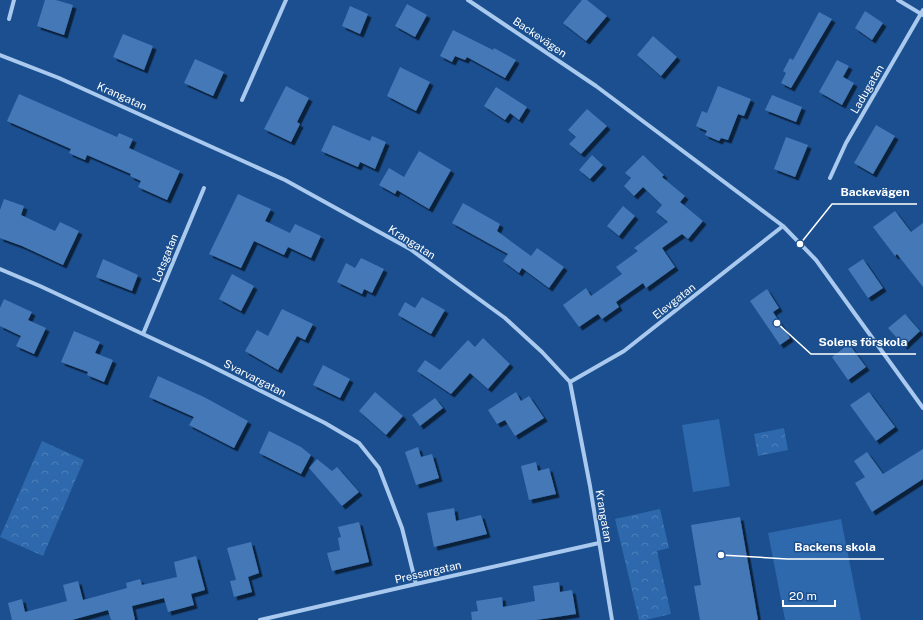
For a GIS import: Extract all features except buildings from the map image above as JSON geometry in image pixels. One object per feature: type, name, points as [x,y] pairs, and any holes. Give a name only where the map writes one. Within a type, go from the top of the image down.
[{"type":"street","points":[[9,19],[14,0]]},
{"type":"street","points":[[242,100],[286,0]]},
{"type":"street","name":"Backevägen","points":[[468,0],[596,86],[783,226],[816,260],[923,408]]},
{"type":"street","points":[[898,0],[922,13]]},
{"type":"street","name":"Ladugatan","points":[[830,178],[846,143],[922,13]]},
{"type":"street","name":"Krangatan","points":[[0,55],[66,81],[278,177],[410,249],[505,318],[542,352],[570,382],[600,543],[612,620]]},
{"type":"street","name":"Lotsgatan","points":[[143,334],[204,188]]},
{"type":"street","name":"Elevgatan","points":[[570,382],[624,352],[783,226]]},
{"type":"street","name":"Svarvargatan","points":[[0,269],[40,286],[219,370],[325,423],[360,443],[379,468],[402,528],[416,584]]},
{"type":"street","name":"Pressargatan","points":[[260,620],[600,543]]},
{"type":"green space","points":[[719,419],[730,486],[693,492],[682,425]]},
{"type":"green space","points":[[784,428],[788,450],[758,456],[754,434]]},
{"type":"green space","points":[[42,441],[84,460],[43,556],[0,537]]},
{"type":"green space","points":[[660,509],[669,548],[657,551],[671,614],[639,620],[615,519]]},
{"type":"green space","points":[[841,519],[861,620],[785,620],[768,533]]},
{"type":"place","name":"Backevägen","points":[[800,244]]},
{"type":"place","name":"Solens förskola","points":[[777,323]]},
{"type":"place","name":"Backens skola","points":[[721,555]]}]
